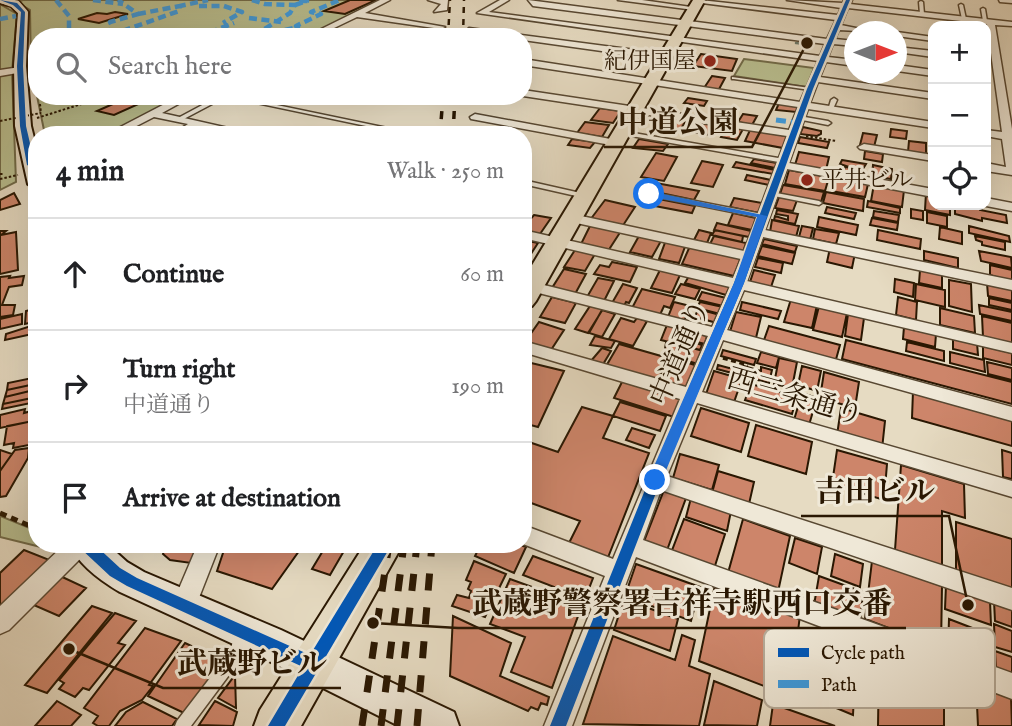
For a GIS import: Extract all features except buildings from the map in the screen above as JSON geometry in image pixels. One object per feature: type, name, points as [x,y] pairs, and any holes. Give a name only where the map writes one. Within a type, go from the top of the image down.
[{"type":"main road","points":[[2,1],[15,4],[23,12],[20,70],[23,127],[28,147]]},
{"type":"main road","points":[[532,286],[692,16]]},
{"type":"main road","points":[[93,553],[115,572],[440,726]]},
{"type":"main road","points":[[276,726],[380,553]]},
{"type":"street","points":[[327,28],[386,0]]},
{"type":"street","points":[[432,0],[445,2],[443,10],[437,10]]},
{"type":"street","points":[[505,0],[481,13],[692,16],[837,26]]},
{"type":"street","points":[[532,0],[533,4],[837,26],[922,14],[980,21]]},
{"type":"street","points":[[622,0],[692,16],[837,26]]},
{"type":"street","points":[[791,0],[837,26]]},
{"type":"street","points":[[1003,0],[1012,1]]},
{"type":"street","points":[[355,15],[441,27]]},
{"type":"street","points":[[991,22],[1012,24]]},
{"type":"street","name":"中道通り","points":[[558,726],[618,570],[739,283],[803,108],[837,26]]},
{"type":"street","points":[[907,35],[928,38]]},
{"type":"street","points":[[532,38],[666,57]]},
{"type":"street","points":[[532,49],[545,40]]},
{"type":"street","points":[[907,51],[928,53]]},
{"type":"street","points":[[991,61],[1012,64]]},
{"type":"street","points":[[991,61],[1000,83],[1010,136],[1012,169],[991,167]]},
{"type":"street","points":[[532,63],[803,108],[832,105],[928,124]]},
{"type":"street","points":[[907,69],[928,72]]},
{"type":"street","points":[[0,73],[20,70]]},
{"type":"street","points":[[991,81],[1012,85]]},
{"type":"street","points":[[532,94],[635,110],[803,108],[928,96]]},
{"type":"street","points":[[128,126],[171,105]]},
{"type":"street","points":[[153,114],[212,126]]},
{"type":"street","points":[[475,117],[619,138]]},
{"type":"street","points":[[193,126],[199,123]]},
{"type":"street","points":[[991,134],[1010,136]]},
{"type":"street","points":[[864,147],[928,157]]},
{"type":"street","points":[[784,163],[928,191]]},
{"type":"street","points":[[991,203],[1012,207]]},
{"type":"street","points":[[572,218],[748,256]]},
{"type":"street","points":[[760,224],[1012,285]]},
{"type":"street","points":[[532,236],[1012,348]]},
{"type":"street","points":[[532,295],[717,333],[1012,414]]},
{"type":"street","name":"西三条通り","points":[[532,349],[1012,489]]},
{"type":"street","points":[[655,480],[1012,599]]},
{"type":"street","points":[[532,537],[618,570]]},
{"type":"street","points":[[629,545],[854,628]]},
{"type":"street","points":[[0,622],[73,553]]},
{"type":"street","points":[[184,605],[205,553]]},
{"type":"street","points":[[995,680],[1012,686]]},
{"type":"lane","points":[[921,2],[922,14]]},
{"type":"lane","points":[[961,5],[964,19]]},
{"type":"lane","points":[[982,9],[988,21]]},
{"type":"lane","points":[[734,78],[803,108],[828,124]]},
{"type":"lane","points":[[180,119],[207,105]]},
{"type":"lane","points":[[270,105],[373,126]]},
{"type":"lane","points":[[619,138],[784,163]]},
{"type":"lane","points":[[532,185],[585,196]]},
{"type":"lane","points":[[649,194],[760,224]]},
{"type":"lane","points":[[771,194],[819,203]]},
{"type":"lane","points":[[182,726],[236,654],[240,630]]},
{"type":"path","points":[[0,121],[41,113],[40,105]]},
{"type":"path","points":[[35,119],[79,105]]},
{"type":"path","points":[[803,108],[836,141]]},
{"type":"path","points":[[720,357],[748,365]]},
{"type":"path","points":[[0,513],[28,525]]},
{"type":"green space","points":[[383,0],[325,28],[30,28],[30,10],[17,2]]},
{"type":"green space","points":[[0,4],[17,14],[12,72],[16,182],[0,190]]},
{"type":"green space","points":[[744,59],[814,68],[807,87],[734,76]]},
{"type":"green space","points":[[39,105],[167,105],[124,126],[43,126]]},
{"type":"green space","points":[[0,516],[28,527],[28,544],[0,537]]},
{"type":"waterway","points":[[796,43],[807,44]]},
{"type":"railway","points":[[448,28],[450,0]]},
{"type":"railway","points":[[463,28],[464,0]]},
{"type":"railway","points":[[441,126],[442,105]]},
{"type":"railway","points":[[453,126],[455,105]]},
{"type":"railway","points":[[362,726],[388,553]]},
{"type":"railway","points":[[381,726],[403,553]]},
{"type":"railway","points":[[397,726],[416,553]]},
{"type":"railway","points":[[417,726],[431,553]]},
{"type":"marked path","points":[[56,0],[69,16],[68,28]]},
{"type":"marked path","points":[[93,0],[123,4]]},
{"type":"marked path","points":[[111,28],[110,22],[138,14],[118,0]]},
{"type":"marked path","points":[[131,28],[179,11],[180,6],[208,0]]},
{"type":"marked path","points":[[252,0],[265,4],[295,5],[290,13],[266,28]]},
{"type":"marked path","points":[[294,28],[321,14],[311,12],[340,0]]},
{"type":"marked path","points":[[295,5],[307,1],[297,1]]},
{"type":"marked path","points":[[138,14],[180,6]]},
{"type":"marked path","points":[[199,6],[224,6],[242,12],[223,23]]},
{"type":"marked path","points":[[0,19],[16,16]]},
{"type":"marked path","points":[[249,18],[281,22]]},
{"type":"marked path","points":[[221,28],[234,23]]},
{"type":"marked path","points":[[776,120],[798,123]]},
{"type":"cycle path","points":[[0,0],[15,4],[23,12],[20,66],[23,126],[28,150]]},
{"type":"cycle path","points":[[558,726],[655,480],[739,283],[810,89],[848,0]]},
{"type":"cycle path","points":[[95,553],[115,572],[132,582],[313,664]]},
{"type":"cycle path","points":[[276,726],[380,553]]},
{"type":"place","name":"中道公園","points":[[807,43]]},
{"type":"place","name":"紀伊国屋","points":[[710,61]]},
{"type":"place","name":"平井ビル","points":[[807,180]]},
{"type":"place","name":"吉田ビル","points":[[968,605]]},
{"type":"place","name":"武蔵野警察署吉祥寺駅西口交番","points":[[373,623]]},
{"type":"place","name":"武蔵野ビル","points":[[69,649]]},
{"type":"route","points":[[649,194],[762,216],[739,283],[655,480]]}]
